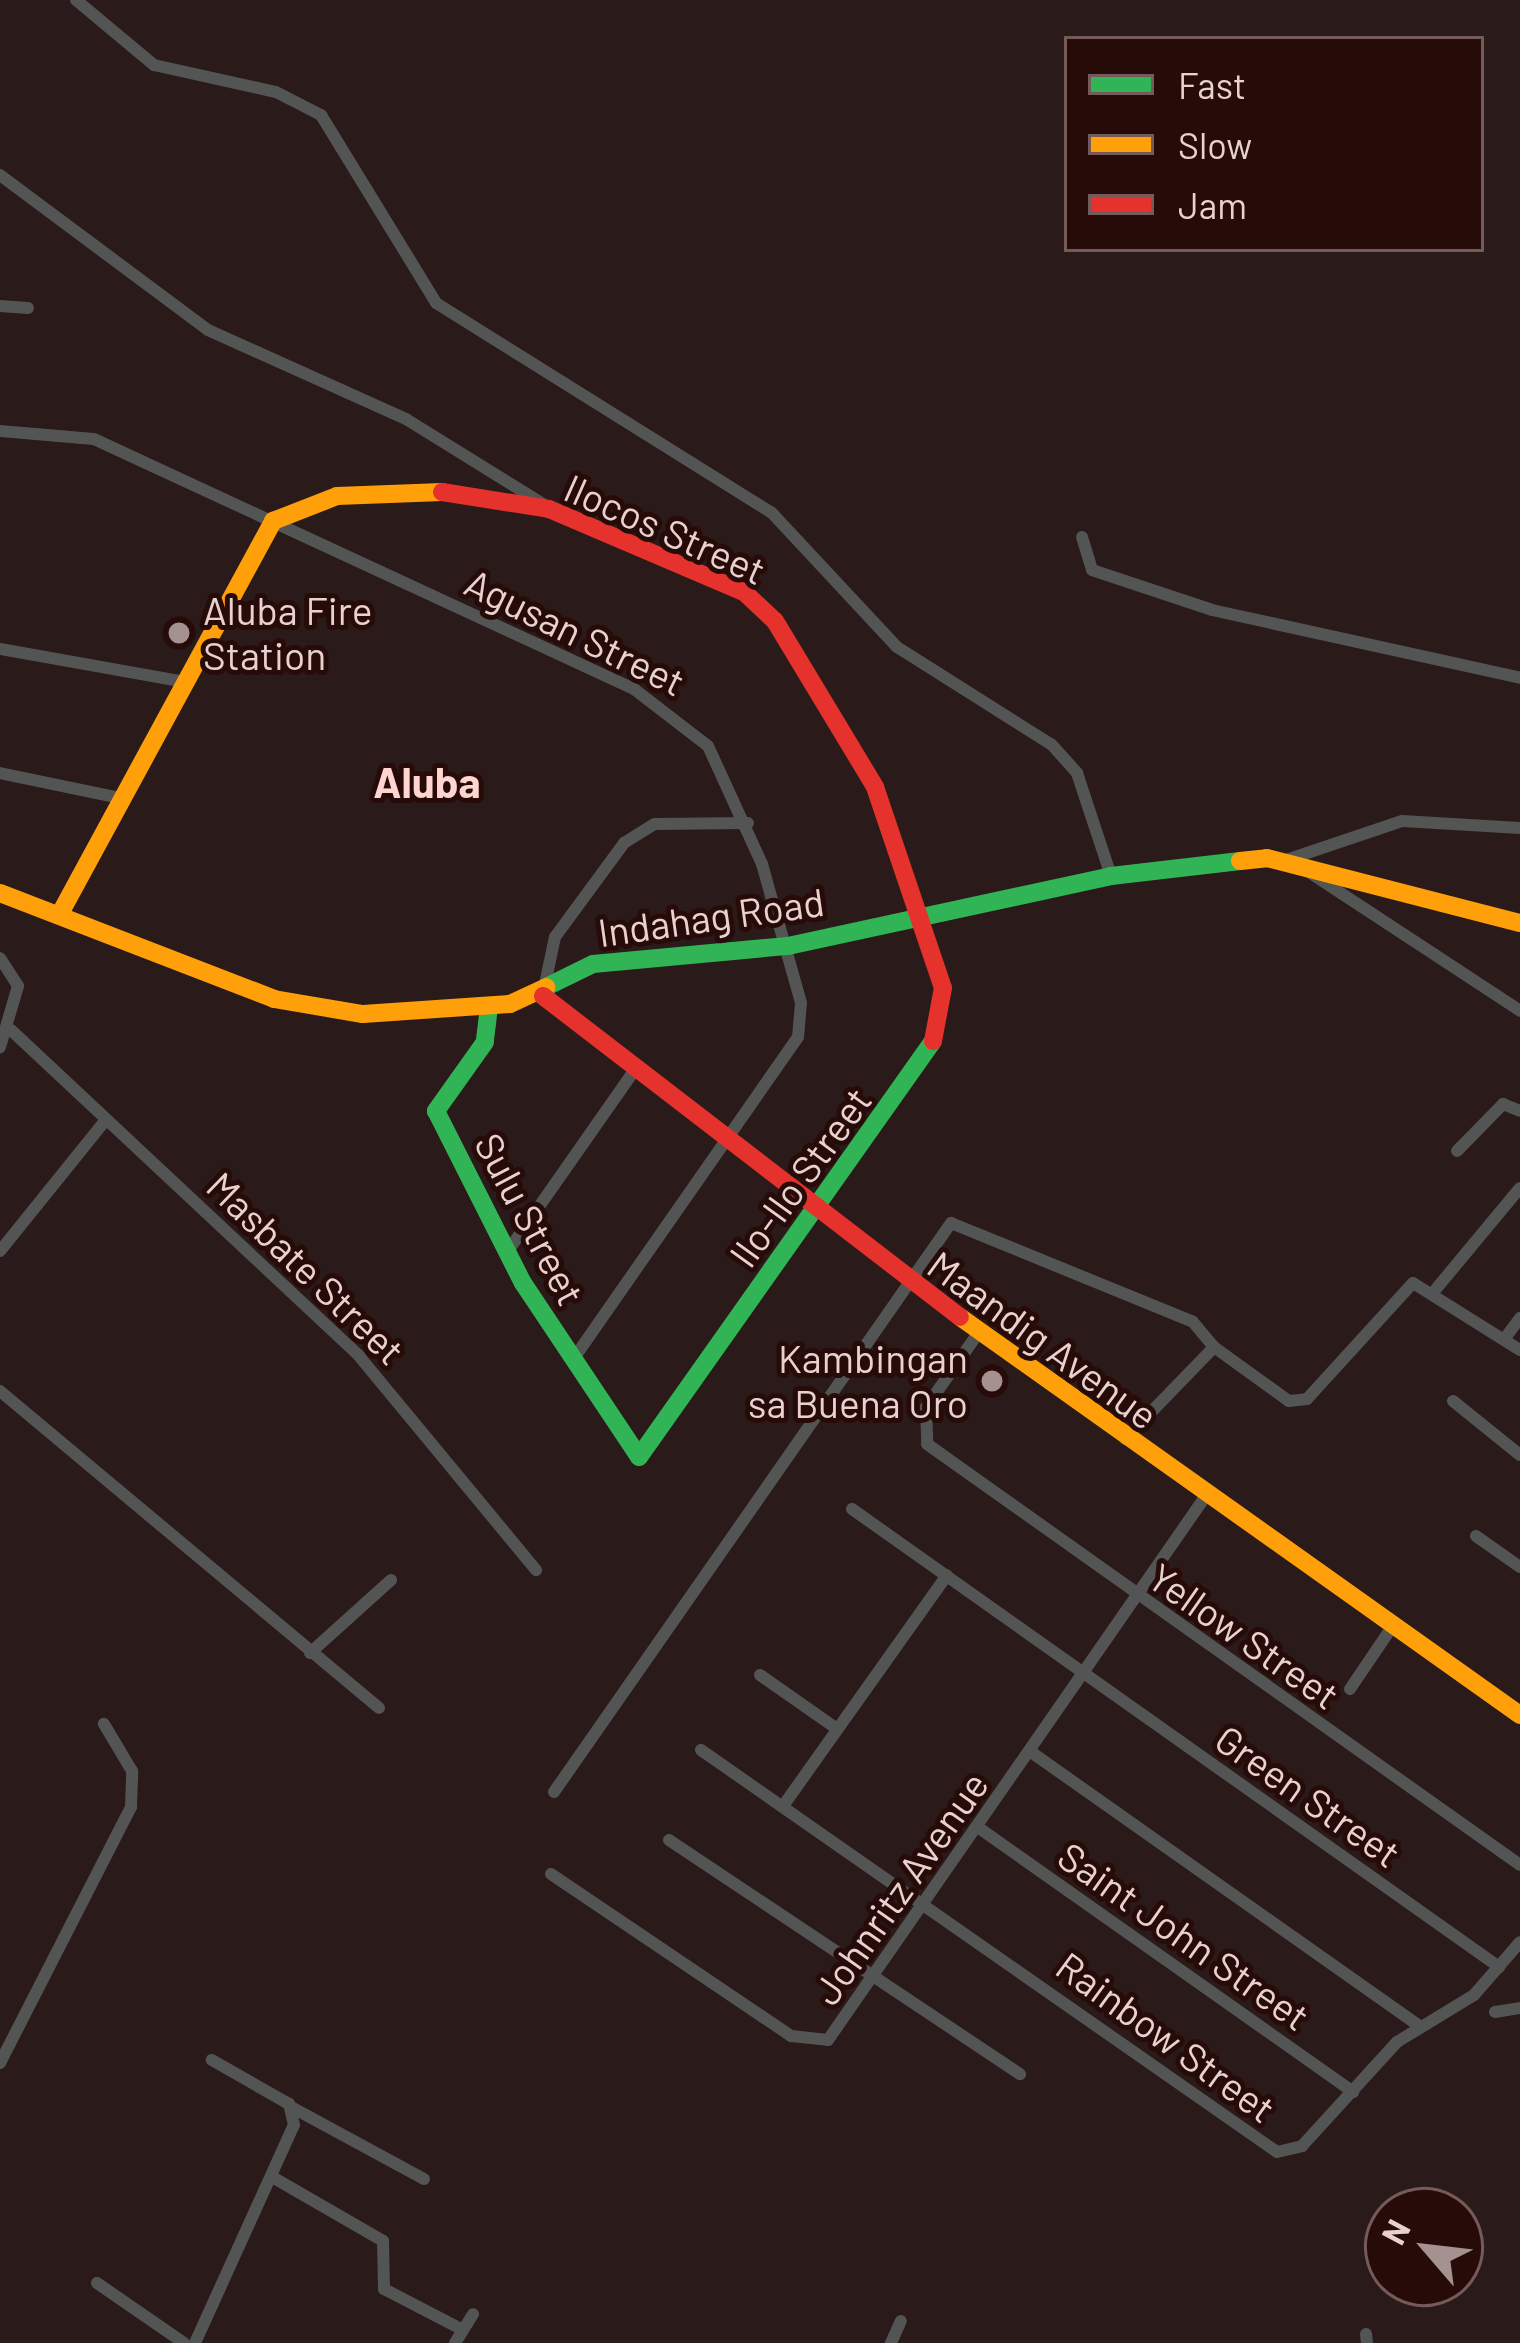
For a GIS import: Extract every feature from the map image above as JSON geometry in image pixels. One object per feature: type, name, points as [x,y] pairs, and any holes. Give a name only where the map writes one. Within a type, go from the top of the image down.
[{"type":"street","points":[[77,0],[154,65],[276,92],[321,115],[436,303],[772,513],[897,647],[1052,745],[1077,773],[1112,876]]},
{"type":"street","points":[[0,175],[208,330],[406,419],[549,508]]},
{"type":"street","points":[[0,306],[28,308]]},
{"type":"street","name":"Agusan Street","points":[[0,431],[80,434],[667,707],[708,746],[748,823],[788,946],[801,1003],[793,1054],[722,1141],[571,1362]]},
{"type":"street","name":"Ilocos Street","points":[[273,521],[337,496],[408,487],[549,508],[760,604],[875,787],[925,913]]},
{"type":"street","points":[[62,910],[273,521]]},
{"type":"street","points":[[1082,537],[1092,570],[1212,610],[1520,678]]},
{"type":"street","points":[[0,649],[186,682]]},
{"type":"street","points":[[0,772],[124,799]]},
{"type":"street","points":[[1289,859],[1402,820],[1520,828]]},
{"type":"street","points":[[543,996],[555,937],[624,843],[655,824],[748,823]]},
{"type":"street","points":[[1289,859],[1520,1011]]},
{"type":"street","name":"Indahag Road","points":[[0,893],[62,910],[319,1010],[489,1007],[543,996],[593,964],[788,946],[1112,876],[1289,859],[1520,922]]},
{"type":"street","name":"Ilo-Ilo Street","points":[[639,1457],[941,1025],[925,913]]},
{"type":"street","points":[[0,958],[18,986],[11,1030],[0,1047]]},
{"type":"street","name":"Maandig Avenue","points":[[543,996],[813,1213],[1124,1440],[1520,1715]]},
{"type":"street","name":"Sulu Street","points":[[489,1007],[485,1042],[436,1112],[571,1362],[639,1457]]},
{"type":"street","name":"Masbate Street","points":[[11,1030],[359,1356],[536,1570]]},
{"type":"street","points":[[510,1248],[636,1068]]},
{"type":"street","points":[[1457,1151],[1503,1104],[1520,1111]]},
{"type":"street","points":[[0,1252],[105,1120]]},
{"type":"street","points":[[1436,1289],[1520,1188]]},
{"type":"street","points":[[554,1792],[906,1281],[962,1222],[1193,1322],[1214,1348],[1299,1401],[1405,1287],[1436,1289],[1520,1350]]},
{"type":"street","points":[[1505,1338],[1520,1318]]},
{"type":"street","name":"Yellow Street","points":[[979,1332],[921,1419],[937,1451],[1520,1865]]},
{"type":"street","points":[[1124,1440],[1214,1348]]},
{"type":"street","points":[[0,1391],[379,1708]]},
{"type":"street","points":[[1453,1401],[1520,1455]]},
{"type":"street","name":"Johnritz Avenue","points":[[551,1874],[806,2043],[837,2033],[1205,1497]]},
{"type":"street","name":"Green Street","points":[[852,1509],[1499,1966]]},
{"type":"street","points":[[1476,1536],[1520,1567]]},
{"type":"street","points":[[783,1806],[947,1575]]},
{"type":"street","points":[[310,1653],[391,1580]]},
{"type":"street","points":[[1350,1689],[1392,1627]]},
{"type":"street","points":[[760,1676],[837,1730]]},
{"type":"street","points":[[0,2063],[131,1807],[132,1771],[104,1724]]},
{"type":"street","name":"Rainbow Street","points":[[701,1750],[1277,2152],[1296,2151],[1418,2025],[1451,2013],[1520,1942]]},
{"type":"street","points":[[1031,1752],[1418,2025]]},
{"type":"street","name":"Saint John Street","points":[[980,1828],[1353,2092]]},
{"type":"street","points":[[669,1840],[1020,2074]]},
{"type":"street","points":[[1495,2012],[1520,2008]]},
{"type":"street","points":[[212,2060],[424,2179]]},
{"type":"street","points":[[195,2343],[274,2178],[293,2108]]},
{"type":"street","points":[[274,2178],[383,2241],[384,2289],[463,2330]]},
{"type":"street","points":[[97,2283],[184,2343]]},
{"type":"street","points":[[454,2343],[473,2314]]},
{"type":"street","points":[[891,2343],[901,2321]]},
{"type":"traffic: fast","points":[[546,987],[593,964],[788,946],[1111,876],[1240,861]]},
{"type":"traffic: fast","points":[[489,1007],[485,1042],[436,1111],[523,1283],[639,1457],[933,1041]]},
{"type":"traffic: slow","points":[[62,910],[273,521],[337,496],[442,492]]},
{"type":"traffic: slow","points":[[1240,861],[1267,858],[1520,923]]},
{"type":"traffic: slow","points":[[0,893],[274,999],[363,1014],[510,1004],[546,987]]},
{"type":"traffic: slow","points":[[960,1317],[1520,1715]]},
{"type":"traffic: jam","points":[[442,492],[549,509],[744,592],[775,621],[875,787],[943,988],[933,1041]]},
{"type":"traffic: jam","points":[[543,996],[960,1317]]},
{"type":"place","name":"Aluba Fire Station","points":[[179,633]]},
{"type":"place","name":"Kambingan sa Buena Oro","points":[[992,1381]]},
{"type":"district","name":"Aluba","points":[[427,781]]}]
